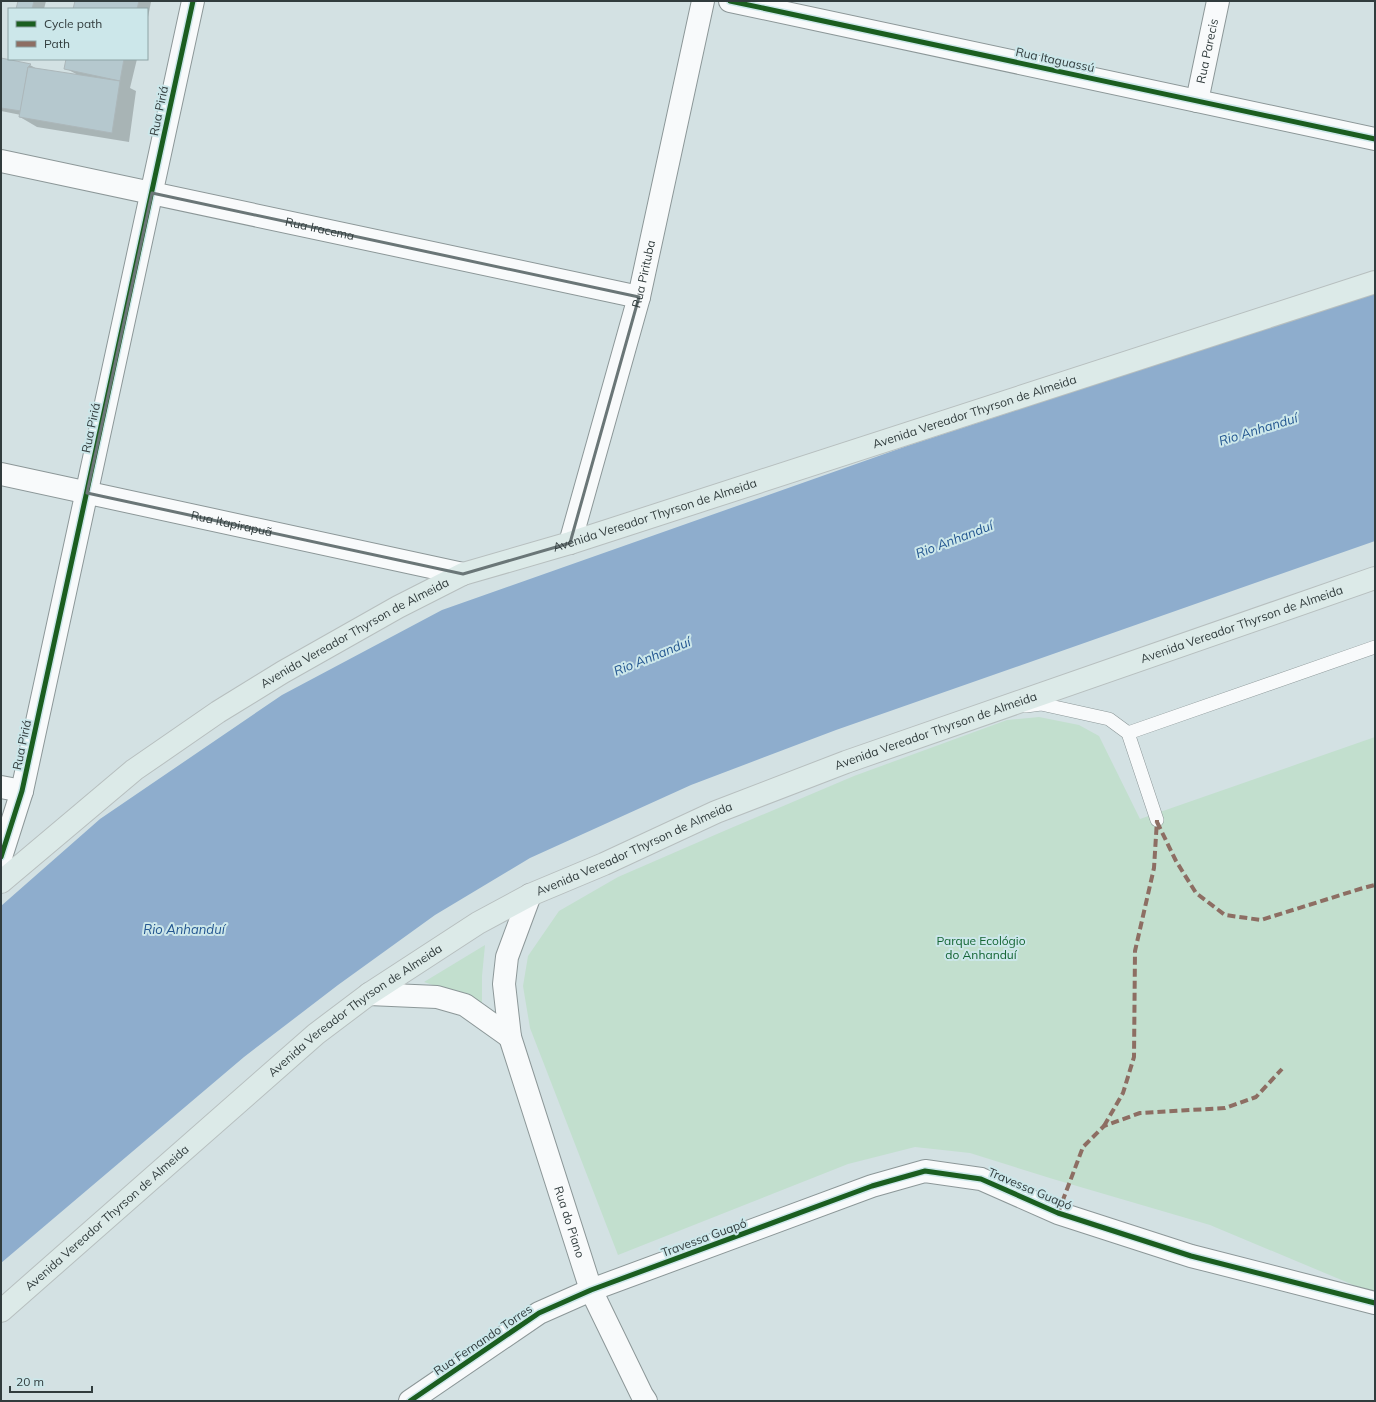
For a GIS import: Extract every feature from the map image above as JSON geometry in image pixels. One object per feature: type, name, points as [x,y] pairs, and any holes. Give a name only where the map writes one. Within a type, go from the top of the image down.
[{"type":"main road","name":"Avenida Vereador Thyrson de Almeida","points":[[1,882],[134,770],[218,712],[282,672],[398,607],[463,574],[570,543],[1375,282]]},
{"type":"main road","name":"Avenida Vereador Thyrson de Almeida","points":[[1,1311],[316,1034],[369,994],[478,923],[530,895],[604,864],[716,812],[846,762],[1375,578]]},
{"type":"street","name":"Rua Piriá","points":[[1,857],[22,791],[193,1]]},
{"type":"street","name":"Rua Pirituba","points":[[570,543],[639,297],[703,1]]},
{"type":"street","name":"Rua Itaguassú","points":[[730,1],[1375,139]]},
{"type":"street","name":"Rua Parecis","points":[[1197,101],[1218,1]]},
{"type":"street","name":"Rua Iracema","points":[[1,161],[639,297]]},
{"type":"street","name":"Rua Itapirapuã","points":[[1,474],[463,574]]},
{"type":"street","points":[[1,787],[22,791]]},
{"type":"street","name":"Rua do Piano","points":[[530,895],[507,957],[504,984],[510,1037],[591,1290],[642,1396],[646,1401]]},
{"type":"street","points":[[369,994],[437,997],[465,1005],[510,1037]]},
{"type":"street","name":"Travessa Guapó","points":[[591,1290],[872,1186],[925,1172],[981,1179],[1058,1213],[1190,1256],[1375,1304]]},
{"type":"street","name":"Rua Fernando Torres","points":[[410,1401],[539,1313],[591,1290]]},
{"type":"lane","points":[[1128,733],[1375,647]]},
{"type":"lane","points":[[1003,707],[1041,704],[1109,719],[1128,733],[1157,820]]},
{"type":"highlighted area","points":[[152,193],[639,297],[570,543],[463,574],[87,493]]},
{"type":"green space","name":"Parque Ecológio do Anhanduí","points":[[1039,717],[1079,725],[1099,736],[1140,819],[1375,737],[1375,1294],[1210,1225],[970,1153],[915,1147],[848,1164],[618,1255],[530,1028],[523,986],[528,956],[559,911],[618,877],[854,776],[1007,720]]},
{"type":"green space","points":[[485,945],[482,976],[482,1006],[453,992],[424,982]]},
{"type":"water","name":"Rio Anhanduí","points":[[1375,293],[1375,541],[836,730],[691,785],[530,858],[435,915],[338,985],[244,1057],[1,1263],[1,906],[100,819],[282,695],[442,610],[907,446]]},
{"type":"building","points":[[18,1],[34,1],[32,8],[16,8]]},
{"type":"building","points":[[75,1],[139,1],[137,8],[73,8]]},
{"type":"building","points":[[1,58],[31,64],[28,67],[21,111],[1,108]]},
{"type":"building","points":[[66,60],[124,60],[120,81],[64,69]]},
{"type":"building","points":[[28,67],[120,81],[112,133],[19,117]]},
{"type":"marked path","points":[[1104,1126],[1123,1093],[1134,1057],[1135,951],[1154,868],[1157,820]]},
{"type":"marked path","points":[[1157,822],[1176,861],[1196,893],[1225,915],[1261,920],[1375,885]]},
{"type":"marked path","points":[[1058,1213],[1083,1147],[1104,1126],[1140,1113],[1225,1108],[1256,1097],[1282,1069]]},
{"type":"cycle path","points":[[1,857],[22,791],[193,1]]},
{"type":"cycle path","points":[[730,1],[1375,139]]},
{"type":"cycle path","points":[[410,1401],[539,1313],[591,1290],[872,1186],[925,1171],[981,1179],[1058,1213],[1191,1256],[1375,1303]]}]
